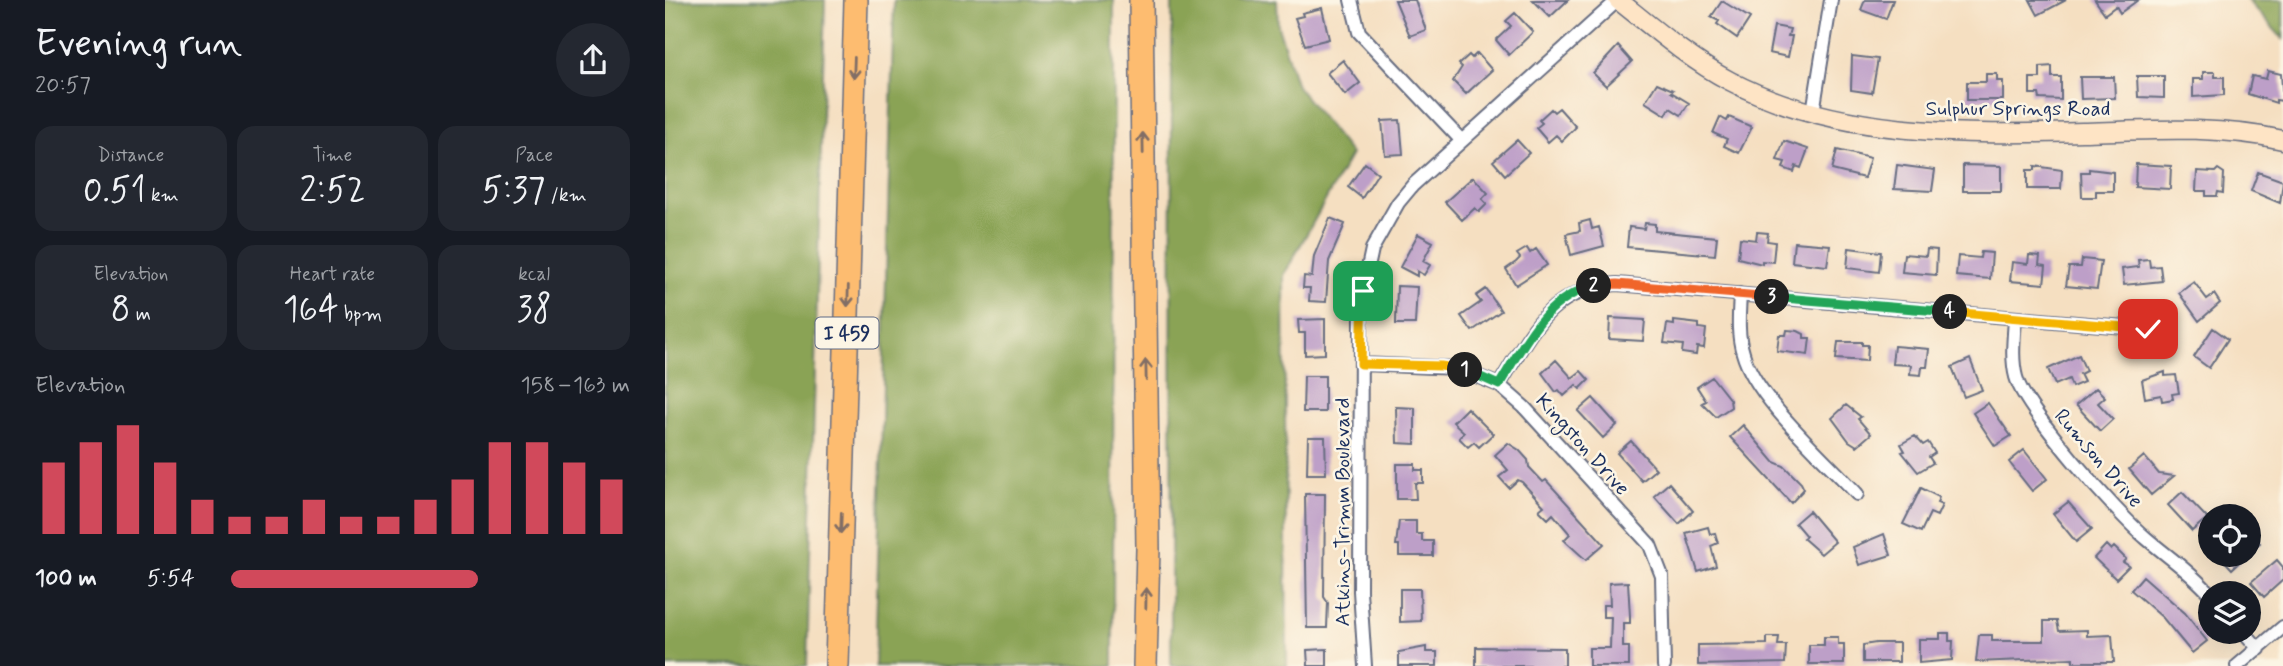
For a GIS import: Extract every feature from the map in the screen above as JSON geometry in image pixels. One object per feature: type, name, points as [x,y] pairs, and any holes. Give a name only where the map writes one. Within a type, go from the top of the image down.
[{"type":"highway","name":"I 459","points":[[837,666],[856,0]]},
{"type":"highway","points":[[1142,0],[1148,549],[1145,666]]},
{"type":"street","points":[[1351,0],[1359,32],[1462,141]]},
{"type":"street","name":"Atkins-Trimm Boulevard","points":[[1364,666],[1360,591],[1361,364],[1363,291],[1373,249],[1398,203],[1462,141],[1618,0]]},
{"type":"street","name":"Sulphur Springs Road","points":[[1618,0],[1730,81],[1813,112],[1932,132],[1998,134],[2199,131],[2241,132],[2283,140]]},
{"type":"street","points":[[1813,112],[1831,0]]},
{"type":"street","points":[[1499,385],[1545,314],[1569,295],[1584,288],[1617,284],[2148,329]]},
{"type":"street","points":[[1740,295],[1740,339],[1750,372],[1763,393],[1857,494]]},
{"type":"street","name":"Rumson Drive","points":[[2015,318],[2013,359],[2016,376],[2037,416],[2132,526],[2182,565],[2198,582]]},
{"type":"street","name":"Kingston Drive","points":[[1361,364],[1441,366],[1474,373],[1499,385],[1524,407],[1650,545],[1661,576],[1664,666]]},
{"type":"street","points":[[2237,666],[2283,627]]},
{"type":"street","points":[[2255,644],[2259,649]]},
{"type":"green space","points":[[665,0],[825,0],[807,666],[665,666]]},
{"type":"green space","points":[[894,0],[1114,0],[1113,666],[875,666]]},
{"type":"green space","points":[[1172,0],[1277,0],[1278,26],[1297,86],[1351,154],[1284,275],[1287,666],[1171,666]]},
{"type":"green space","points":[[2247,0],[2283,0],[2283,39]]},
{"type":"building","points":[[1395,0],[1415,0],[1426,30],[1410,36]]},
{"type":"building","points":[[1533,0],[1568,0],[1550,17]]},
{"type":"building","points":[[1865,0],[1893,0],[1886,19],[1861,10]]},
{"type":"building","points":[[2030,0],[2066,0],[2038,15]]},
{"type":"building","points":[[2095,0],[2138,0],[2120,13],[2116,6],[2105,14]]},
{"type":"building","points":[[1722,1],[1750,18],[1737,38],[1711,17]]},
{"type":"building","points":[[1322,8],[1329,39],[1305,45],[1295,18],[1303,16],[1302,13]]},
{"type":"building","points":[[1515,13],[1533,32],[1509,55],[1496,40],[1511,26],[1506,21]]},
{"type":"building","points":[[1774,26],[1790,29],[1788,36],[1792,36],[1788,57],[1769,53]]},
{"type":"building","points":[[1618,46],[1632,62],[1606,86],[1593,73]]},
{"type":"building","points":[[1477,53],[1492,70],[1466,94],[1453,81],[1462,67],[1459,64],[1469,55],[1472,58]]},
{"type":"building","points":[[1852,56],[1878,59],[1872,93],[1851,90]]},
{"type":"building","points":[[1343,60],[1360,83],[1345,95],[1327,73]]},
{"type":"building","points":[[2052,66],[2052,77],[2061,77],[2061,100],[2040,99],[2039,94],[2030,94],[2030,78],[2040,78],[2040,67]]},
{"type":"building","points":[[2268,71],[2281,74],[2283,101],[2276,100],[2276,103],[2248,94],[2252,76],[2266,79]]},
{"type":"building","points":[[2203,72],[2215,72],[2215,77],[2224,77],[2224,95],[2193,97],[2193,79],[2203,79]]},
{"type":"building","points":[[1986,74],[1997,74],[1997,81],[2003,81],[2003,100],[1967,100],[1967,82],[1986,82]]},
{"type":"building","points":[[2137,76],[2164,76],[2164,98],[2138,97]]},
{"type":"building","points":[[2080,77],[2114,77],[2115,98],[2081,99]]},
{"type":"building","points":[[1657,83],[1673,90],[1671,92],[1689,103],[1681,115],[1670,108],[1666,115],[1645,102]]},
{"type":"building","points":[[1559,108],[1576,127],[1562,141],[1556,135],[1548,142],[1536,128],[1542,123],[1539,120],[1551,109],[1554,112]]},
{"type":"building","points":[[1720,117],[1727,121],[1729,117],[1752,127],[1739,153],[1724,146],[1727,139],[1713,133]]},
{"type":"building","points":[[1400,120],[1403,154],[1385,155],[1382,121]]},
{"type":"building","points":[[1517,140],[1529,153],[1505,175],[1493,161]]},
{"type":"building","points":[[1784,141],[1808,149],[1801,168],[1796,166],[1794,172],[1783,168],[1785,162],[1777,160]]},
{"type":"building","points":[[1837,150],[1870,158],[1864,178],[1832,170]]},
{"type":"building","points":[[1365,163],[1378,173],[1362,198],[1348,187]]},
{"type":"building","points":[[2136,164],[2171,166],[2170,189],[2135,187]]},
{"type":"building","points":[[1897,165],[1935,170],[1932,191],[1894,189]]},
{"type":"building","points":[[1963,165],[2001,166],[2001,191],[1963,191]]},
{"type":"building","points":[[2035,166],[2062,170],[2061,189],[2027,189],[2027,170],[2035,170]]},
{"type":"building","points":[[2089,169],[2113,172],[2113,191],[2096,191],[2096,197],[2082,197],[2081,172],[2089,172]]},
{"type":"building","points":[[2218,169],[2224,173],[2223,193],[2206,196],[2206,191],[2196,191],[2197,171],[2215,172]]},
{"type":"building","points":[[2258,172],[2283,181],[2280,203],[2251,191]]},
{"type":"building","points":[[1473,177],[1488,193],[1482,199],[1487,204],[1479,212],[1475,208],[1462,220],[1445,202]]},
{"type":"building","points":[[1330,218],[1345,224],[1329,261],[1326,302],[1309,301],[1310,288],[1303,288],[1304,276],[1312,277],[1314,256]]},
{"type":"building","points":[[1590,220],[1592,229],[1599,227],[1604,246],[1571,255],[1566,234],[1580,231],[1579,223]]},
{"type":"building","points":[[1645,223],[1655,224],[1655,231],[1717,237],[1715,255],[1627,247],[1629,227],[1644,229]]},
{"type":"building","points":[[1757,232],[1768,233],[1767,241],[1775,242],[1773,262],[1762,261],[1762,264],[1738,258],[1740,238],[1756,240]]},
{"type":"building","points":[[1418,234],[1433,242],[1423,261],[1430,265],[1424,275],[1417,271],[1417,276],[1400,267]]},
{"type":"building","points":[[1794,242],[1830,245],[1827,266],[1792,262]]},
{"type":"building","points":[[1527,248],[1530,253],[1536,249],[1547,265],[1516,285],[1506,269],[1520,258],[1517,254]]},
{"type":"building","points":[[1849,248],[1881,252],[1879,272],[1847,268]]},
{"type":"building","points":[[1927,249],[1937,250],[1936,275],[1902,272],[1904,254],[1926,256]]},
{"type":"building","points":[[1981,252],[1992,253],[1990,279],[1956,276],[1958,256],[1980,258]]},
{"type":"building","points":[[2029,255],[2040,256],[2039,265],[2046,266],[2044,284],[2010,281],[2012,262],[2028,264]]},
{"type":"building","points":[[2082,259],[2101,261],[2097,289],[2066,286],[2069,267],[2081,267]]},
{"type":"building","points":[[2149,259],[2150,267],[2160,266],[2162,281],[2124,285],[2122,269],[2139,267],[2138,260]]},
{"type":"building","points":[[2194,282],[2207,299],[2214,294],[2220,303],[2199,321],[2179,293]]},
{"type":"building","points":[[1397,286],[1417,287],[1415,324],[1396,324]]},
{"type":"building","points":[[1486,289],[1501,311],[1472,331],[1461,316],[1481,302],[1476,296]]},
{"type":"building","points":[[1610,318],[1645,320],[1643,341],[1609,339]]},
{"type":"building","points":[[1325,319],[1325,354],[1305,355],[1305,333],[1299,333],[1298,320]]},
{"type":"building","points":[[1674,321],[1699,324],[1699,328],[1706,329],[1704,348],[1697,347],[1696,355],[1682,353],[1683,345],[1664,343],[1667,324],[1674,325]]},
{"type":"building","points":[[2213,328],[2228,339],[2209,368],[2194,357]]},
{"type":"building","points":[[1787,330],[1798,331],[1804,334],[1804,338],[1810,338],[1808,355],[1777,351],[1779,335],[1786,335]]},
{"type":"building","points":[[1838,342],[1862,342],[1862,345],[1868,345],[1867,361],[1836,359]]},
{"type":"building","points":[[1894,346],[1929,349],[1927,367],[1922,367],[1921,375],[1910,374],[1911,365],[1892,364]]},
{"type":"building","points":[[2079,355],[2086,371],[2080,374],[2084,382],[2072,387],[2069,379],[2055,385],[2048,369]]},
{"type":"building","points":[[1970,359],[1982,390],[1964,397],[1952,367]]},
{"type":"building","points":[[1556,360],[1572,378],[1581,371],[1589,380],[1580,389],[1576,385],[1564,396],[1559,390],[1556,392],[1542,373]]},
{"type":"building","points":[[2165,372],[2165,376],[2176,375],[2179,393],[2172,394],[2173,399],[2162,401],[2161,395],[2145,398],[2142,380]]},
{"type":"building","points":[[1304,376],[1325,376],[1325,412],[1303,412]]},
{"type":"building","points":[[1712,377],[1730,400],[1731,407],[1716,417],[1702,403],[1706,401],[1697,387]]},
{"type":"building","points":[[2096,388],[2105,397],[2098,403],[2113,419],[2100,431],[2076,405]]},
{"type":"building","points":[[1593,398],[1617,425],[1603,438],[1578,411]]},
{"type":"building","points":[[1988,403],[2011,436],[1995,446],[1973,413]]},
{"type":"building","points":[[1846,405],[1861,417],[1858,419],[1871,434],[1857,446],[1849,441],[1832,418]]},
{"type":"building","points":[[1396,407],[1415,408],[1415,444],[1397,443]]},
{"type":"building","points":[[1467,408],[1493,434],[1479,447],[1474,442],[1468,447],[1459,438],[1464,432],[1453,422]]},
{"type":"building","points":[[1743,425],[1774,462],[1784,466],[1801,483],[1804,489],[1791,503],[1730,437]]},
{"type":"building","points":[[1915,436],[1923,445],[1928,442],[1935,453],[1929,457],[1933,463],[1918,472],[1902,452],[1905,451],[1901,444]]},
{"type":"building","points":[[1308,437],[1325,437],[1326,474],[1307,474]]},
{"type":"building","points":[[1631,441],[1656,469],[1642,481],[1617,453]]},
{"type":"building","points":[[1508,443],[1519,450],[1528,460],[1529,467],[1543,482],[1546,480],[1604,544],[1586,560],[1564,540],[1570,534],[1553,514],[1548,519],[1539,510],[1544,506],[1522,482],[1518,480],[1509,488],[1499,477],[1508,470],[1495,455]]},
{"type":"building","points":[[2024,450],[2047,479],[2032,491],[2009,462]]},
{"type":"building","points":[[2144,456],[2159,474],[2174,476],[2151,495],[2129,469]]},
{"type":"building","points":[[1397,464],[1415,464],[1415,470],[1423,470],[1423,483],[1415,483],[1416,499],[1397,499]]},
{"type":"building","points":[[1669,483],[1693,511],[1679,524],[1654,496]]},
{"type":"building","points":[[1921,488],[1939,497],[1937,503],[1942,505],[1937,516],[1930,513],[1921,532],[1903,524]]},
{"type":"building","points":[[2182,492],[2198,509],[2198,526],[2192,531],[2168,505]]},
{"type":"building","points":[[1305,494],[1325,494],[1324,597],[1328,603],[1327,628],[1307,628]]},
{"type":"building","points":[[2068,502],[2092,529],[2076,542],[2053,514]]},
{"type":"building","points":[[1809,511],[1835,542],[1821,554],[1803,538],[1806,536],[1795,523]]},
{"type":"building","points":[[1399,521],[1416,521],[1416,534],[1422,534],[1422,541],[1433,541],[1433,556],[1399,556],[1399,545],[1396,545]]},
{"type":"building","points":[[1708,527],[1710,534],[1715,533],[1718,543],[1711,546],[1716,566],[1698,572],[1686,533]]},
{"type":"building","points":[[1884,534],[1891,555],[1859,565],[1853,547]]},
{"type":"building","points":[[2106,545],[2111,550],[2114,547],[2126,559],[2123,562],[2129,566],[2116,579],[2094,558]]},
{"type":"building","points":[[2277,560],[2283,567],[2283,580],[2264,597],[2261,594],[2261,581],[2252,581]]},
{"type":"building","points":[[2143,576],[2185,613],[2198,630],[2198,644],[2203,644],[2192,653],[2163,618],[2131,590]]},
{"type":"building","points":[[1628,582],[1630,623],[1623,623],[1623,647],[1629,647],[1629,666],[1589,666],[1589,648],[1610,648],[1611,617],[1603,617],[1603,605],[1610,605],[1609,583]]},
{"type":"building","points":[[1400,589],[1420,589],[1421,621],[1400,622]]},
{"type":"building","points":[[2044,621],[2057,621],[2059,631],[2087,630],[2087,636],[2112,635],[2114,662],[2073,662],[2073,658],[1976,662],[1979,635],[1992,635],[1992,641],[2044,641]]},
{"type":"building","points":[[1940,633],[1949,633],[1949,641],[1953,641],[1952,660],[1919,663],[1919,639],[1940,639]]},
{"type":"building","points":[[1767,637],[1779,637],[1778,645],[1786,645],[1785,663],[1698,665],[1698,645],[1767,644]]},
{"type":"building","points":[[1824,637],[1838,637],[1838,644],[1844,644],[1844,664],[1809,664],[1809,645],[1824,645]]},
{"type":"building","points":[[1899,643],[1899,662],[1863,662],[1863,645]]},
{"type":"building","points":[[1426,647],[1426,652],[1437,652],[1437,666],[1399,666],[1399,652]]},
{"type":"building","points":[[1476,647],[1565,648],[1565,666],[1476,666]]},
{"type":"building","points":[[1327,649],[1327,666],[1308,666],[1307,650]]},
{"type":"route","points":[[1363,291],[1361,364],[1457,368],[1499,385],[1539,321],[1554,304],[1584,288],[1597,285],[1617,284],[2148,329]]}]
